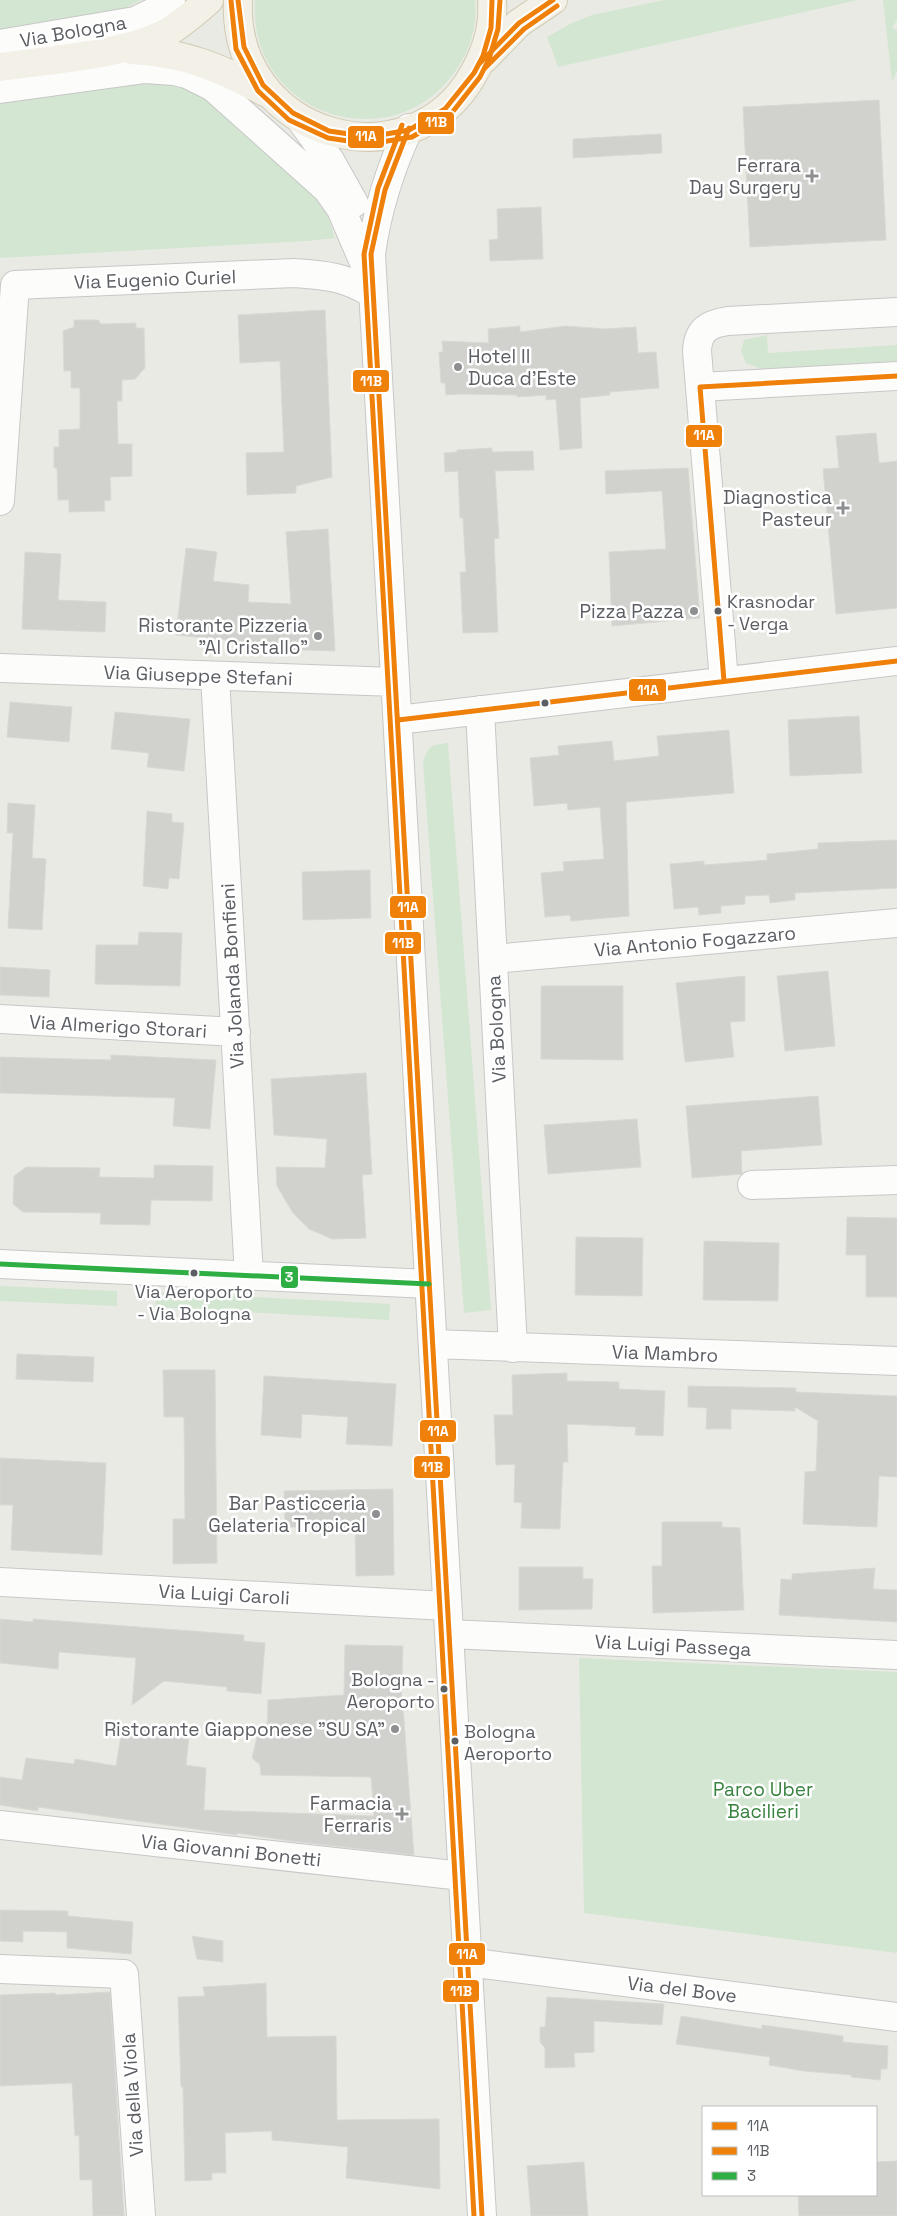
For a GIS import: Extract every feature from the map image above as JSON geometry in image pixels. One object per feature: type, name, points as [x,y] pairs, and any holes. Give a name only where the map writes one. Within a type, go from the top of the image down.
[{"type":"main road","points":[[0,68],[117,49],[165,34],[209,0]]},
{"type":"main road","points":[[238,0],[238,20],[244,49],[252,70],[270,95],[287,111],[322,130],[347,135],[373,136],[409,128],[426,121],[446,107],[465,87],[479,64],[491,28],[492,0]]},
{"type":"main road","points":[[479,64],[519,23],[553,0]]},
{"type":"main road","points":[[117,49],[156,52],[188,58],[221,70],[270,95]]},
{"type":"street","name":"Via Bologna","points":[[0,44],[135,21],[160,9],[171,0]]},
{"type":"street","points":[[0,89],[130,70],[160,70],[187,74],[213,87],[316,178],[341,209],[362,246]]},
{"type":"street","points":[[301,120],[331,162],[357,210],[362,246],[373,288],[482,2216]]},
{"type":"street","points":[[362,246],[374,228],[395,159],[409,128]]},
{"type":"street","name":"Via Eugenio Curiel","points":[[294,272],[316,267],[362,246]]},
{"type":"street","name":"Via Eugenio Curiel","points":[[0,501],[15,285],[294,272],[331,276],[373,288]]},
{"type":"street","points":[[724,681],[700,387],[698,339],[702,331],[718,323],[897,312]]},
{"type":"street","points":[[700,387],[897,376]]},
{"type":"street","points":[[398,720],[897,661]]},
{"type":"street","name":"Via Giuseppe Stefani","points":[[0,668],[395,682]]},
{"type":"street","name":"Via Jolanda Bonfieni","points":[[215,676],[250,1276]]},
{"type":"street","name":"Via Bologna","points":[[480,710],[513,1348]]},
{"type":"street","name":"Via Antonio Fogazzaro","points":[[493,959],[897,923]]},
{"type":"street","name":"Via Almerigo Storari","points":[[0,1019],[236,1032]]},
{"type":"street","points":[[752,1185],[897,1180]]},
{"type":"street","points":[[0,1264],[429,1284]]},
{"type":"street","name":"Via Mambro","points":[[433,1344],[897,1361]]},
{"type":"street","name":"Via Luigi Caroli","points":[[0,1582],[447,1606]]},
{"type":"street","name":"Via Luigi Passega","points":[[449,1634],[897,1655]]},
{"type":"street","name":"Via Giovanni Bonetti","points":[[0,1825],[462,1876]]},
{"type":"street","name":"Via del Bove","points":[[467,1962],[897,2017]]},
{"type":"street","name":"Via della Viola","points":[[0,1969],[124,1974],[141,2216]]},
{"type":"green space","points":[[0,0],[141,0],[123,9],[0,32]]},
{"type":"green space","points":[[255,0],[475,0],[475,16],[471,40],[465,55],[435,94],[403,112],[368,119],[333,114],[301,99],[276,74],[259,41]]},
{"type":"green space","points":[[664,0],[858,0],[558,67],[547,37],[572,23],[592,15]]},
{"type":"green space","points":[[883,0],[897,0],[897,20],[892,28],[897,30],[897,71],[892,82]]},
{"type":"green space","points":[[135,76],[195,86],[323,200],[335,238],[0,258],[0,96]]},
{"type":"green space","points":[[767,335],[768,353],[897,345],[897,361],[761,369],[746,363],[741,351],[744,340]]},
{"type":"green space","points":[[448,743],[491,1310],[464,1313],[423,763],[426,753],[431,747]]},
{"type":"green space","points":[[0,1286],[117,1291],[117,1306],[0,1301]]},
{"type":"green space","points":[[157,1292],[390,1304],[389,1320],[155,1307]]},
{"type":"green space","name":"Parco Uber Bacilieri","points":[[579,1658],[897,1672],[897,1953],[584,1913]]},
{"type":"building","points":[[879,100],[886,240],[750,247],[743,107]]},
{"type":"building","points":[[661,134],[662,153],[573,158],[573,139]]},
{"type":"building","points":[[541,207],[543,259],[490,261],[489,240],[498,239],[497,209]]},
{"type":"building","points":[[325,310],[332,477],[296,486],[296,493],[247,495],[246,453],[284,452],[280,361],[240,363],[238,315]]},
{"type":"building","points":[[74,320],[98,320],[101,324],[136,323],[136,328],[144,328],[145,368],[135,379],[122,380],[122,401],[117,401],[118,444],[132,444],[132,476],[110,477],[111,500],[104,501],[105,511],[69,512],[69,500],[58,500],[57,468],[54,468],[54,447],[59,447],[59,430],[80,429],[80,388],[71,388],[71,371],[64,371],[63,331],[74,327]]},
{"type":"building","points":[[520,326],[520,332],[566,326],[605,329],[636,327],[638,353],[656,352],[659,388],[610,392],[610,395],[580,398],[582,448],[560,450],[556,399],[546,400],[546,395],[517,397],[517,395],[446,395],[445,383],[441,383],[439,352],[443,352],[442,341],[489,343],[488,329]]},
{"type":"building","points":[[876,433],[879,463],[897,461],[897,608],[836,614],[823,469],[839,468],[836,436]]},
{"type":"building","points":[[492,448],[492,452],[533,451],[534,470],[495,471],[499,538],[494,539],[498,632],[463,633],[460,572],[466,572],[463,518],[460,518],[458,471],[445,472],[444,453],[457,452],[457,450]]},
{"type":"building","points":[[688,468],[700,618],[612,626],[609,552],[666,549],[662,491],[606,494],[605,471]]},
{"type":"building","points":[[328,529],[335,651],[245,648],[246,642],[176,635],[186,548],[217,552],[213,581],[249,585],[248,602],[291,604],[286,532]]},
{"type":"building","points":[[25,552],[61,554],[58,600],[106,602],[105,632],[22,629]]},
{"type":"building","points":[[10,702],[72,707],[69,742],[7,737]]},
{"type":"building","points":[[115,712],[190,719],[184,771],[147,767],[149,753],[111,749]]},
{"type":"building","points":[[859,716],[862,773],[790,776],[788,720]]},
{"type":"building","points":[[729,730],[734,793],[626,802],[629,916],[571,921],[570,915],[545,917],[541,873],[564,871],[563,862],[604,859],[600,807],[568,810],[567,803],[534,806],[530,758],[559,755],[558,746],[612,741],[614,761],[659,756],[657,736]]},
{"type":"building","points":[[8,803],[35,805],[32,858],[46,859],[42,930],[8,928],[13,833],[7,833]]},
{"type":"building","points":[[147,811],[172,814],[172,822],[184,823],[179,879],[169,878],[168,889],[143,886]]},
{"type":"building","points":[[897,840],[897,888],[795,893],[795,900],[770,903],[769,895],[745,896],[745,904],[721,906],[721,913],[699,915],[698,907],[674,909],[670,864],[704,861],[704,865],[767,860],[767,854],[818,849],[818,843]]},
{"type":"building","points":[[370,870],[371,918],[303,920],[302,872]]},
{"type":"building","points":[[139,932],[182,933],[180,986],[95,984],[96,945],[138,945]]},
{"type":"building","points":[[0,967],[50,970],[49,997],[0,995]]},
{"type":"building","points":[[828,971],[835,1046],[785,1051],[777,976]]},
{"type":"building","points":[[745,976],[745,1021],[730,1022],[734,1057],[685,1062],[676,983]]},
{"type":"building","points":[[541,986],[623,986],[623,1060],[541,1059]]},
{"type":"building","points":[[111,1055],[216,1060],[210,1129],[173,1126],[175,1098],[0,1093],[0,1057],[111,1060]]},
{"type":"building","points":[[366,1073],[372,1174],[362,1175],[366,1238],[332,1239],[309,1229],[293,1213],[277,1186],[276,1167],[325,1168],[327,1139],[274,1135],[271,1079]]},
{"type":"building","points":[[818,1096],[822,1145],[741,1151],[742,1174],[692,1178],[686,1106]]},
{"type":"building","points":[[637,1119],[641,1167],[548,1174],[544,1125]]},
{"type":"building","points":[[154,1165],[213,1166],[212,1201],[151,1200],[150,1225],[100,1224],[101,1213],[23,1212],[13,1204],[14,1176],[26,1167],[100,1168],[99,1177],[154,1178]]},
{"type":"building","points":[[847,1217],[897,1218],[897,1297],[866,1297],[866,1255],[846,1255]]},
{"type":"building","points":[[576,1237],[643,1238],[642,1296],[575,1295]]},
{"type":"building","points":[[704,1241],[779,1243],[778,1301],[703,1300]]},
{"type":"building","points":[[17,1354],[94,1357],[93,1382],[16,1379]]},
{"type":"building","points":[[163,1370],[215,1370],[217,1563],[173,1564],[173,1519],[185,1519],[184,1417],[164,1417]]},
{"type":"building","points":[[567,1373],[567,1381],[619,1382],[619,1389],[665,1391],[663,1436],[635,1435],[636,1427],[567,1424],[568,1462],[563,1462],[560,1529],[521,1528],[522,1503],[514,1502],[515,1464],[496,1465],[494,1415],[513,1415],[512,1375]]},
{"type":"building","points":[[264,1376],[396,1384],[392,1446],[346,1444],[348,1417],[302,1414],[301,1438],[261,1435]]},
{"type":"building","points":[[688,1386],[796,1388],[796,1392],[897,1396],[897,1477],[879,1476],[877,1527],[803,1524],[805,1472],[816,1471],[818,1421],[795,1407],[795,1411],[731,1409],[731,1429],[706,1429],[707,1408],[688,1407]]},
{"type":"building","points":[[0,1458],[106,1463],[102,1555],[11,1550],[13,1505],[0,1505]]},
{"type":"building","points":[[393,1489],[394,1575],[356,1576],[355,1527],[285,1527],[284,1491]]},
{"type":"building","points":[[662,1522],[722,1522],[722,1527],[740,1528],[744,1610],[653,1613],[652,1566],[662,1566]]},
{"type":"building","points":[[519,1567],[583,1567],[583,1579],[593,1579],[592,1609],[519,1610]]},
{"type":"building","points":[[875,1568],[873,1589],[897,1590],[897,1622],[779,1615],[781,1579],[792,1580],[792,1574]]},
{"type":"building","points":[[0,1619],[33,1622],[33,1619],[244,1635],[244,1641],[265,1643],[261,1694],[227,1691],[227,1687],[164,1681],[132,1705],[136,1658],[59,1652],[58,1669],[0,1663]]},
{"type":"building","points":[[345,1645],[403,1646],[401,1707],[403,1707],[414,1855],[237,1833],[237,1835],[38,1807],[38,1811],[0,1805],[0,1777],[22,1780],[26,1758],[74,1764],[75,1759],[116,1766],[121,1736],[130,1736],[131,1724],[190,1726],[186,1765],[206,1768],[204,1810],[374,1816],[371,1777],[261,1775],[260,1765],[252,1758],[258,1733],[267,1733],[268,1700],[344,1695]]},
{"type":"building","points":[[0,1910],[68,1911],[68,1916],[133,1922],[131,1954],[67,1948],[67,1932],[23,1931],[23,1942],[0,1941]]},
{"type":"building","points":[[192,1936],[223,1941],[223,1962],[197,1959]]},
{"type":"building","points":[[266,1983],[267,2037],[336,2036],[337,2120],[439,2119],[440,2189],[346,2178],[348,2147],[272,2140],[272,2131],[225,2133],[226,2173],[212,2173],[212,2180],[185,2181],[183,2087],[181,2087],[178,1997],[205,1996],[203,1987]]},
{"type":"building","points":[[110,1992],[124,2216],[93,2216],[92,2180],[80,2180],[79,2135],[75,2136],[72,2083],[0,2086],[0,1995],[55,1993],[56,1995]]},
{"type":"building","points":[[547,1997],[664,2004],[662,2025],[594,2021],[594,2052],[574,2053],[575,2067],[545,2068],[545,2048],[540,2042],[540,2027],[545,2027]]},
{"type":"building","points":[[681,2016],[762,2029],[762,2025],[843,2036],[843,2042],[888,2046],[887,2069],[881,2069],[880,2080],[851,2077],[852,2075],[804,2071],[769,2065],[770,2057],[676,2044]]},
{"type":"building","points":[[897,2161],[897,2216],[799,2216],[798,2196],[877,2196],[877,2162]]},
{"type":"building","points":[[584,2162],[588,2216],[531,2216],[527,2166]]},
{"type":"transit line","name":"11A","points":[[238,0],[244,47],[263,85],[293,113],[329,131],[369,137],[409,130],[445,109],[474,73],[483,56],[491,28],[492,0]]},
{"type":"transit line","name":"11B","points":[[231,1],[236,49],[258,91],[289,120],[328,138],[369,144],[412,137],[451,114],[480,77],[489,59],[498,29],[500,0]]},
{"type":"transit line","name":"11A","points":[[479,64],[519,23],[553,0]]},
{"type":"transit line","name":"11B","points":[[484,69],[524,29],[557,6]]},
{"type":"transit line","name":"11B","points":[[402,125],[378,188],[364,254],[474,2216]]},
{"type":"transit line","name":"11A","points":[[409,128],[385,190],[371,254],[482,2216]]},
{"type":"transit line","name":"11A","points":[[724,681],[700,387],[897,376]]},
{"type":"transit line","name":"11A","points":[[398,720],[897,661]]},
{"type":"transit line","name":"3","points":[[0,1264],[429,1284]]},
{"type":"place","name":"Ferrara Day Surgery","points":[[812,176]]},
{"type":"place","name":"Hotel Il Duca d'Este","points":[[458,367]]},
{"type":"place","name":"Diagnostica Pasteur","points":[[843,508]]},
{"type":"place","name":"Pizza Pazza","points":[[694,611]]},
{"type":"place","name":"Krasnodar - Verga","points":[[718,611]]},
{"type":"place","name":"Ristorante Pizzeria \"Al Cristallo\"","points":[[318,636]]},
{"type":"place","name":"Via Aeroporto - Via Bologna","points":[[194,1273]]},
{"type":"place","name":"Bar Pasticceria Gelateria Tropical","points":[[376,1514]]},
{"type":"place","name":"Bologna - Aeroporto","points":[[444,1689]]},
{"type":"place","name":"Ristorante Giapponese \"SU SA\"","points":[[395,1729]]},
{"type":"place","name":"Bologna Aeroporto","points":[[455,1741]]},
{"type":"place","name":"Farmacia Ferraris","points":[[402,1814]]}]
